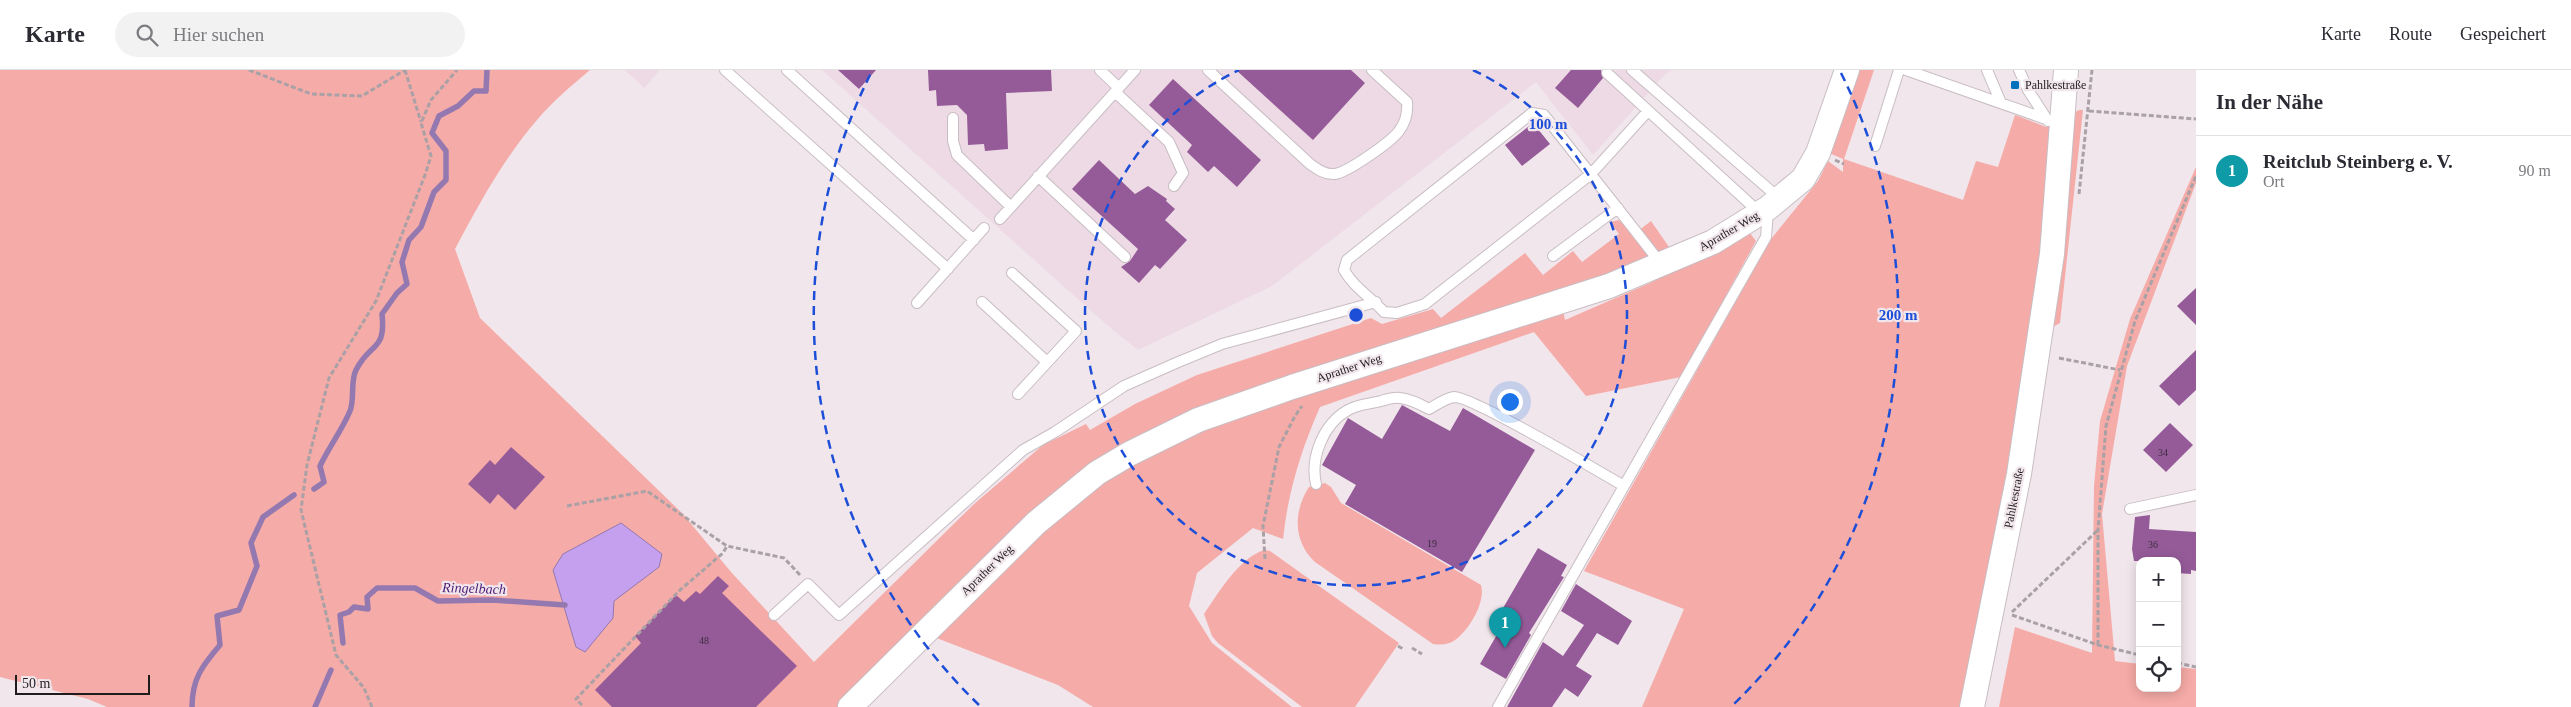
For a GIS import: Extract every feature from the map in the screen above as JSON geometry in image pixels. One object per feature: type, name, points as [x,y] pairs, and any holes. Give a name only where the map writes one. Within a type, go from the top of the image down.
[{"type":"street","name":"Aprather Weg","points":[[850,707],[1036,523],[1097,473],[1130,454],[1198,420],[1609,286],[1713,242],[1769,207],[1803,179],[1818,153],[1847,70]]},
{"type":"street","name":"Pahlkestraße","points":[[1972,707],[2019,474],[2052,254],[2066,70]]},
{"type":"lane","points":[[726,70],[948,268]]},
{"type":"lane","points":[[787,70],[974,240]]},
{"type":"lane","points":[[1100,70],[1117,90],[1169,142],[1183,173],[1174,186]]},
{"type":"lane","points":[[1000,219],[1135,70]]},
{"type":"lane","points":[[1208,70],[1310,164],[1322,172],[1334,174],[1345,170],[1392,139],[1399,131],[1408,114],[1407,102],[1372,70]]},
{"type":"lane","points":[[1875,146],[1899,70]]},
{"type":"lane","points":[[1906,70],[2046,119]]},
{"type":"lane","points":[[1987,70],[2001,103]]},
{"type":"lane","points":[[2019,70],[2028,90],[2060,139]]},
{"type":"lane","points":[[1623,88],[1633,71],[1769,207]]},
{"type":"lane","points":[[1607,73],[1648,111],[1769,207]]},
{"type":"lane","points":[[1648,111],[1591,174],[1426,304],[1397,313],[1384,312],[1376,302],[1354,286],[1344,270],[1347,260],[1532,113],[1544,115],[1591,174],[1618,208],[1662,265]]},
{"type":"lane","points":[[953,118],[953,142],[957,154],[1011,206]]},
{"type":"lane","points":[[1038,176],[1125,256]]},
{"type":"lane","points":[[1498,707],[1766,237],[1769,207]]},
{"type":"lane","points":[[1553,256],[1618,208]]},
{"type":"lane","points":[[917,303],[984,228]]},
{"type":"lane","points":[[1012,273],[1076,331],[1018,394]]},
{"type":"lane","points":[[982,302],[1047,362]]},
{"type":"lane","points":[[774,615],[808,584],[839,615],[1023,450],[1055,432],[1124,386],[1222,344],[1376,302]]},
{"type":"lane","points":[[1316,484],[1314,474],[1316,453],[1329,427],[1348,410],[1369,403],[1397,398],[1407,399],[1429,408],[1454,397],[1468,401],[1494,414],[1624,486]]},
{"type":"lane","points":[[2130,509],[2196,495]]},
{"type":"path","points":[[249,70],[311,94],[362,96],[405,70],[431,156],[376,301],[329,378],[307,465],[301,510],[336,655],[364,688],[372,707]]},
{"type":"path","points":[[421,123],[431,100],[457,70]]},
{"type":"path","points":[[2092,70],[2089,111],[2196,119]]},
{"type":"path","points":[[2098,645],[2098,530],[2106,426],[2135,321],[2196,176]]},
{"type":"path","points":[[2059,358],[2120,370]]},
{"type":"path","points":[[1265,559],[1263,526],[1279,446],[1294,416],[1306,402]]},
{"type":"path","points":[[567,506],[647,491],[726,546],[784,558],[808,584]]},
{"type":"path","points":[[2098,530],[2010,614],[2098,645],[2136,654]]},
{"type":"path","points":[[582,706],[576,699],[679,590],[723,553],[726,546]]},
{"type":"path","points":[[1398,646],[1403,649]]},
{"type":"path","points":[[1412,648],[1422,654]]},
{"type":"path","points":[[2181,664],[2196,667]]},
{"type":"shaded area","points":[[0,70],[590,70],[549,106],[525,135],[493,182],[455,249],[480,318],[682,513],[731,572],[814,662],[974,504],[1043,445],[1086,424],[1090,430],[1135,404],[1197,375],[1371,318],[1382,324],[1433,309],[1441,318],[1525,253],[1543,275],[1573,251],[1582,262],[1619,234],[1610,222],[1619,220],[1633,235],[1651,221],[1669,247],[1620,270],[1559,290],[1565,320],[1650,283],[1749,232],[1756,241],[1681,377],[1586,396],[1534,332],[1320,407],[1296,472],[1288,505],[1283,539],[1253,528],[1197,573],[1189,606],[1212,643],[1292,707],[1093,707],[1058,685],[934,637],[863,707],[107,707],[88,699],[0,677]]},
{"type":"shaded area","points":[[625,70],[660,70],[644,88]]},
{"type":"shaded area","points":[[822,70],[1673,70],[1665,74],[1593,155],[1536,82],[1272,286],[1138,350],[1108,326]]},
{"type":"shaded area","points":[[1858,70],[1874,70],[1844,159],[1963,200],[1976,161],[1998,167],[2015,115],[2046,127],[2079,110],[2083,110],[2060,323],[2029,340],[2015,460],[1963,707],[1642,707],[1684,609],[1584,571],[1771,239],[1818,181],[1828,161],[1843,172],[1843,159],[1829,153]]},
{"type":"shaded area","points":[[2196,167],[2196,183],[2127,366],[2102,514],[2115,661],[2136,664],[2136,692],[2181,692],[2181,667],[2196,669],[2196,707],[1999,707],[2015,627],[2092,653],[2094,486],[2100,421],[2130,319]]},
{"type":"shaded area","points":[[1325,483],[1331,487],[1341,503],[1481,585],[1482,592],[1479,607],[1466,630],[1452,642],[1433,644],[1315,562],[1308,554],[1299,536],[1298,516],[1300,506],[1309,487]]},
{"type":"shaded area","points":[[621,523],[662,554],[659,567],[614,601],[613,618],[585,652],[576,647],[553,570],[563,554]]},
{"type":"shaded area","points":[[1264,550],[1270,551],[1399,643],[1355,707],[1302,707],[1218,643],[1212,636],[1204,614],[1238,568],[1255,554]]},
{"type":"building","points":[[838,70],[876,70],[859,89]]},
{"type":"building","points":[[928,70],[1051,70],[1052,91],[1006,93],[1008,149],[985,151],[984,144],[968,145],[967,115],[957,105],[937,106],[936,90],[929,91]]},
{"type":"building","points":[[1236,70],[1351,70],[1365,83],[1313,140]]},
{"type":"building","points":[[1571,70],[1601,70],[1603,78],[1578,108],[1555,88]]},
{"type":"building","points":[[1173,79],[1261,160],[1237,187],[1214,166],[1208,172],[1187,152],[1192,145],[1149,105]]},
{"type":"building","points":[[1533,123],[1550,144],[1522,166],[1505,145]]},
{"type":"building","points":[[1099,160],[1135,194],[1148,186],[1167,199],[1166,201],[1175,209],[1165,220],[1187,240],[1160,269],[1155,265],[1139,283],[1121,267],[1130,261],[1138,249],[1072,189]]},
{"type":"building","points":[[2196,288],[2196,325],[2177,306]]},
{"type":"building","points":[[2196,350],[2196,390],[2179,406],[2159,386]]},
{"type":"building","points":[[1402,405],[1450,431],[1463,408],[1535,450],[1462,572],[1345,504],[1356,485],[1322,465],[1348,418],[1382,439]]},
{"type":"building","points":[[2170,423],[2193,445],[2166,472],[2143,450]]},
{"type":"building","points":[[511,447],[545,477],[515,510],[498,494],[490,504],[468,484],[490,460],[495,465]]},
{"type":"building","points":[[2150,515],[2149,529],[2196,532],[2196,571],[2191,570],[2191,574],[2181,573],[2181,557],[2136,557],[2136,561],[2134,561],[2132,549],[2135,517]]},
{"type":"building","points":[[1538,548],[1567,565],[1561,576],[1564,577],[1529,633],[1531,635],[1506,679],[1480,664],[1506,619],[1499,615]]},
{"type":"building","points":[[718,576],[729,586],[722,593],[797,666],[756,707],[612,707],[595,690],[641,643],[635,636],[676,595],[684,602],[696,591],[700,594]]},
{"type":"building","points":[[1576,584],[1632,621],[1618,645],[1597,633],[1576,666],[1592,676],[1578,697],[1565,688],[1552,707],[1507,707],[1543,642],[1563,656],[1584,625],[1561,611]]},
{"type":"waterway","points":[[314,489],[324,482],[320,466],[350,411],[353,380],[356,370],[361,361],[376,346],[382,335],[382,314],[397,293],[407,284],[402,262],[409,240],[421,227],[434,192],[446,180],[446,151],[432,133],[439,116],[458,106],[474,91],[486,91],[487,70]]},
{"type":"waterway","points":[[192,707],[192,697],[199,673],[220,645],[217,616],[239,610],[257,566],[251,543],[263,517],[294,495]]},
{"type":"waterway","name":"Ringelbach","points":[[343,643],[340,615],[349,612],[354,607],[368,609],[367,597],[377,588],[415,588],[438,601],[492,600],[565,605]]},
{"type":"waterway","name":"Ringelbach","points":[[315,707],[331,670]]},
{"type":"place","name":"Pahlkestraße","points":[[2015,85]]},
{"type":"place","name":"Reitclub Steinberg e. V.","points":[[1505,648]]}]
